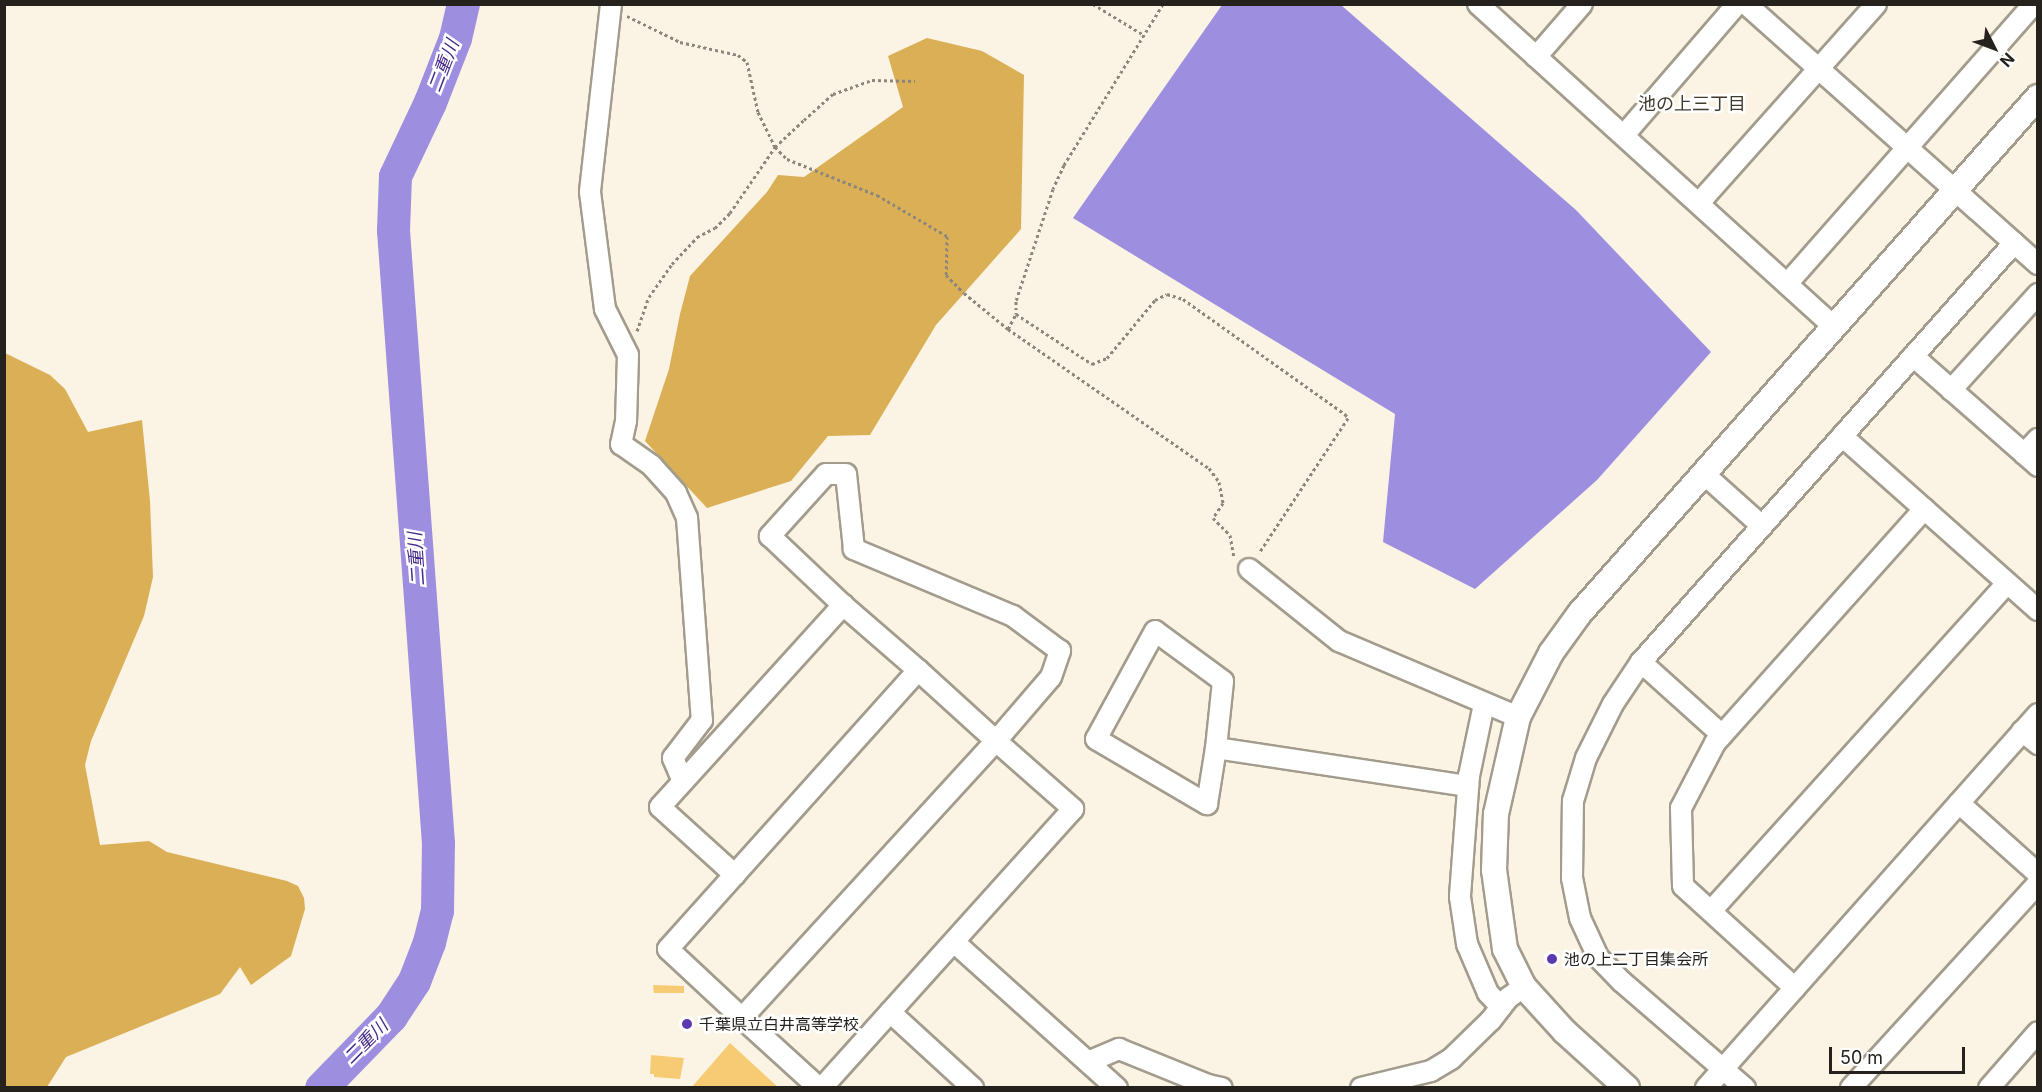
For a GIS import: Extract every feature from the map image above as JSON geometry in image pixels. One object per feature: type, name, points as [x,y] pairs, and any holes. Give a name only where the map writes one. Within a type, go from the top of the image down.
[{"type":"street","points":[[1478,4],[1700,203],[1835,328]]},
{"type":"street","points":[[1536,57],[1582,4]]},
{"type":"street","points":[[1624,135],[1737,4]]},
{"type":"street","points":[[1746,4],[2037,264]]},
{"type":"street","points":[[1700,203],[1876,4]]},
{"type":"street","points":[[1787,284],[2034,4]]},
{"type":"street","points":[[612,7],[590,192],[605,309],[628,355],[626,421],[621,444],[652,466],[676,493],[687,518],[702,720],[673,758],[683,781]]},
{"type":"street","points":[[1628,1088],[1565,1032],[1524,987],[1505,949],[1494,870],[1496,814],[1518,717],[1551,653],[1580,613],[2037,98]]},
{"type":"street","points":[[1745,1088],[1724,1067],[1622,982],[1598,957],[1580,918],[1572,878],[1573,801],[1587,758],[1608,712],[1641,662],[2014,243]]},
{"type":"street","points":[[1951,390],[2037,294]]},
{"type":"street","points":[[1913,357],[2031,460],[2037,439]]},
{"type":"street","points":[[1842,436],[2037,610]]},
{"type":"street","points":[[742,1017],[996,741],[1051,677],[1060,651],[1013,616],[854,549],[846,474],[826,474],[770,536],[843,604],[918,670],[996,741],[1073,809],[821,1088],[742,1017],[668,950],[918,670]]},
{"type":"street","points":[[1704,474],[1762,526]]},
{"type":"street","points":[[1795,988],[1683,886],[1681,808],[1714,743],[1924,509]]},
{"type":"street","points":[[1249,569],[1340,641],[1518,717]]},
{"type":"street","points":[[1710,911],[2007,583]]},
{"type":"street","points":[[735,875],[660,807],[843,604]]},
{"type":"street","points":[[1155,630],[1223,681],[1216,748],[1207,804],[1096,739],[1155,630]]},
{"type":"street","points":[[1641,662],[1722,735]]},
{"type":"street","points":[[1484,704],[1468,786],[1460,897],[1467,944],[1488,993],[1501,1006]]},
{"type":"street","points":[[1706,1088],[2037,714]]},
{"type":"street","points":[[2022,731],[2037,744]]},
{"type":"street","points":[[1216,748],[1468,786]]},
{"type":"street","points":[[1959,803],[2037,874]]},
{"type":"street","points":[[1851,1088],[2037,883]]},
{"type":"street","points":[[954,942],[1117,1088]]},
{"type":"street","points":[[1360,1088],[1379,1086],[1431,1071],[1451,1059],[1501,1006],[1524,987]]},
{"type":"street","points":[[890,1012],[973,1088]]},
{"type":"street","points":[[1989,1088],[2037,1032]]},
{"type":"street","points":[[1088,1062],[1119,1049],[1208,1085],[1222,1088]]},
{"type":"path","points":[[1093,4],[1144,35]]},
{"type":"path","points":[[1008,329],[1016,314],[1017,301],[1053,189],[1064,165],[1163,4]]},
{"type":"path","points":[[612,7],[680,42],[738,56],[747,62],[758,111],[775,147],[788,159],[877,195],[947,236],[946,275],[964,293],[1008,329],[1209,468],[1219,482],[1223,503],[1213,518],[1230,535],[1234,562],[1249,569],[1348,418],[1183,300],[1167,294],[1155,300],[1107,358],[1092,364],[1016,314]]},
{"type":"path","points":[[628,355],[650,297],[672,264],[697,237],[715,228],[730,213],[775,147],[833,94],[872,80],[915,81]]},
{"type":"shaded area","points":[[1222,5],[1341,5],[1576,210],[1711,352],[1597,480],[1475,589],[1383,542],[1395,414],[1073,218]]},
{"type":"shaded area","points":[[927,38],[982,51],[1024,75],[1021,229],[936,325],[870,435],[828,436],[791,481],[707,508],[645,441],[669,369],[690,276],[767,192],[778,175],[804,177],[903,107],[888,56]]},
{"type":"shaded area","points":[[5,353],[50,375],[65,389],[88,432],[142,420],[150,501],[153,577],[144,616],[91,741],[85,765],[100,845],[149,841],[167,852],[287,881],[298,886],[304,898],[305,909],[291,956],[251,985],[240,967],[220,994],[66,1057],[47,1087],[5,1087]]},
{"type":"building","points":[[653,985],[684,986],[684,993],[654,993]]},
{"type":"building","points":[[730,1043],[779,1088],[691,1088]]},
{"type":"building","points":[[651,1055],[684,1058],[680,1079],[654,1077],[654,1074],[650,1074]]},
{"type":"waterway","name":"二重川","points":[[321,1088],[391,1016],[414,981],[429,942],[437,911],[438,843],[393,230],[395,176],[430,102],[455,38],[463,4]]},
{"type":"place","name":"池の上二丁目集会所","points":[[1552,959]]},
{"type":"place","name":"千葉県立白井高等学校","points":[[687,1024]]},
{"type":"district","name":"池の上三丁目","points":[[1692,104]]}]
